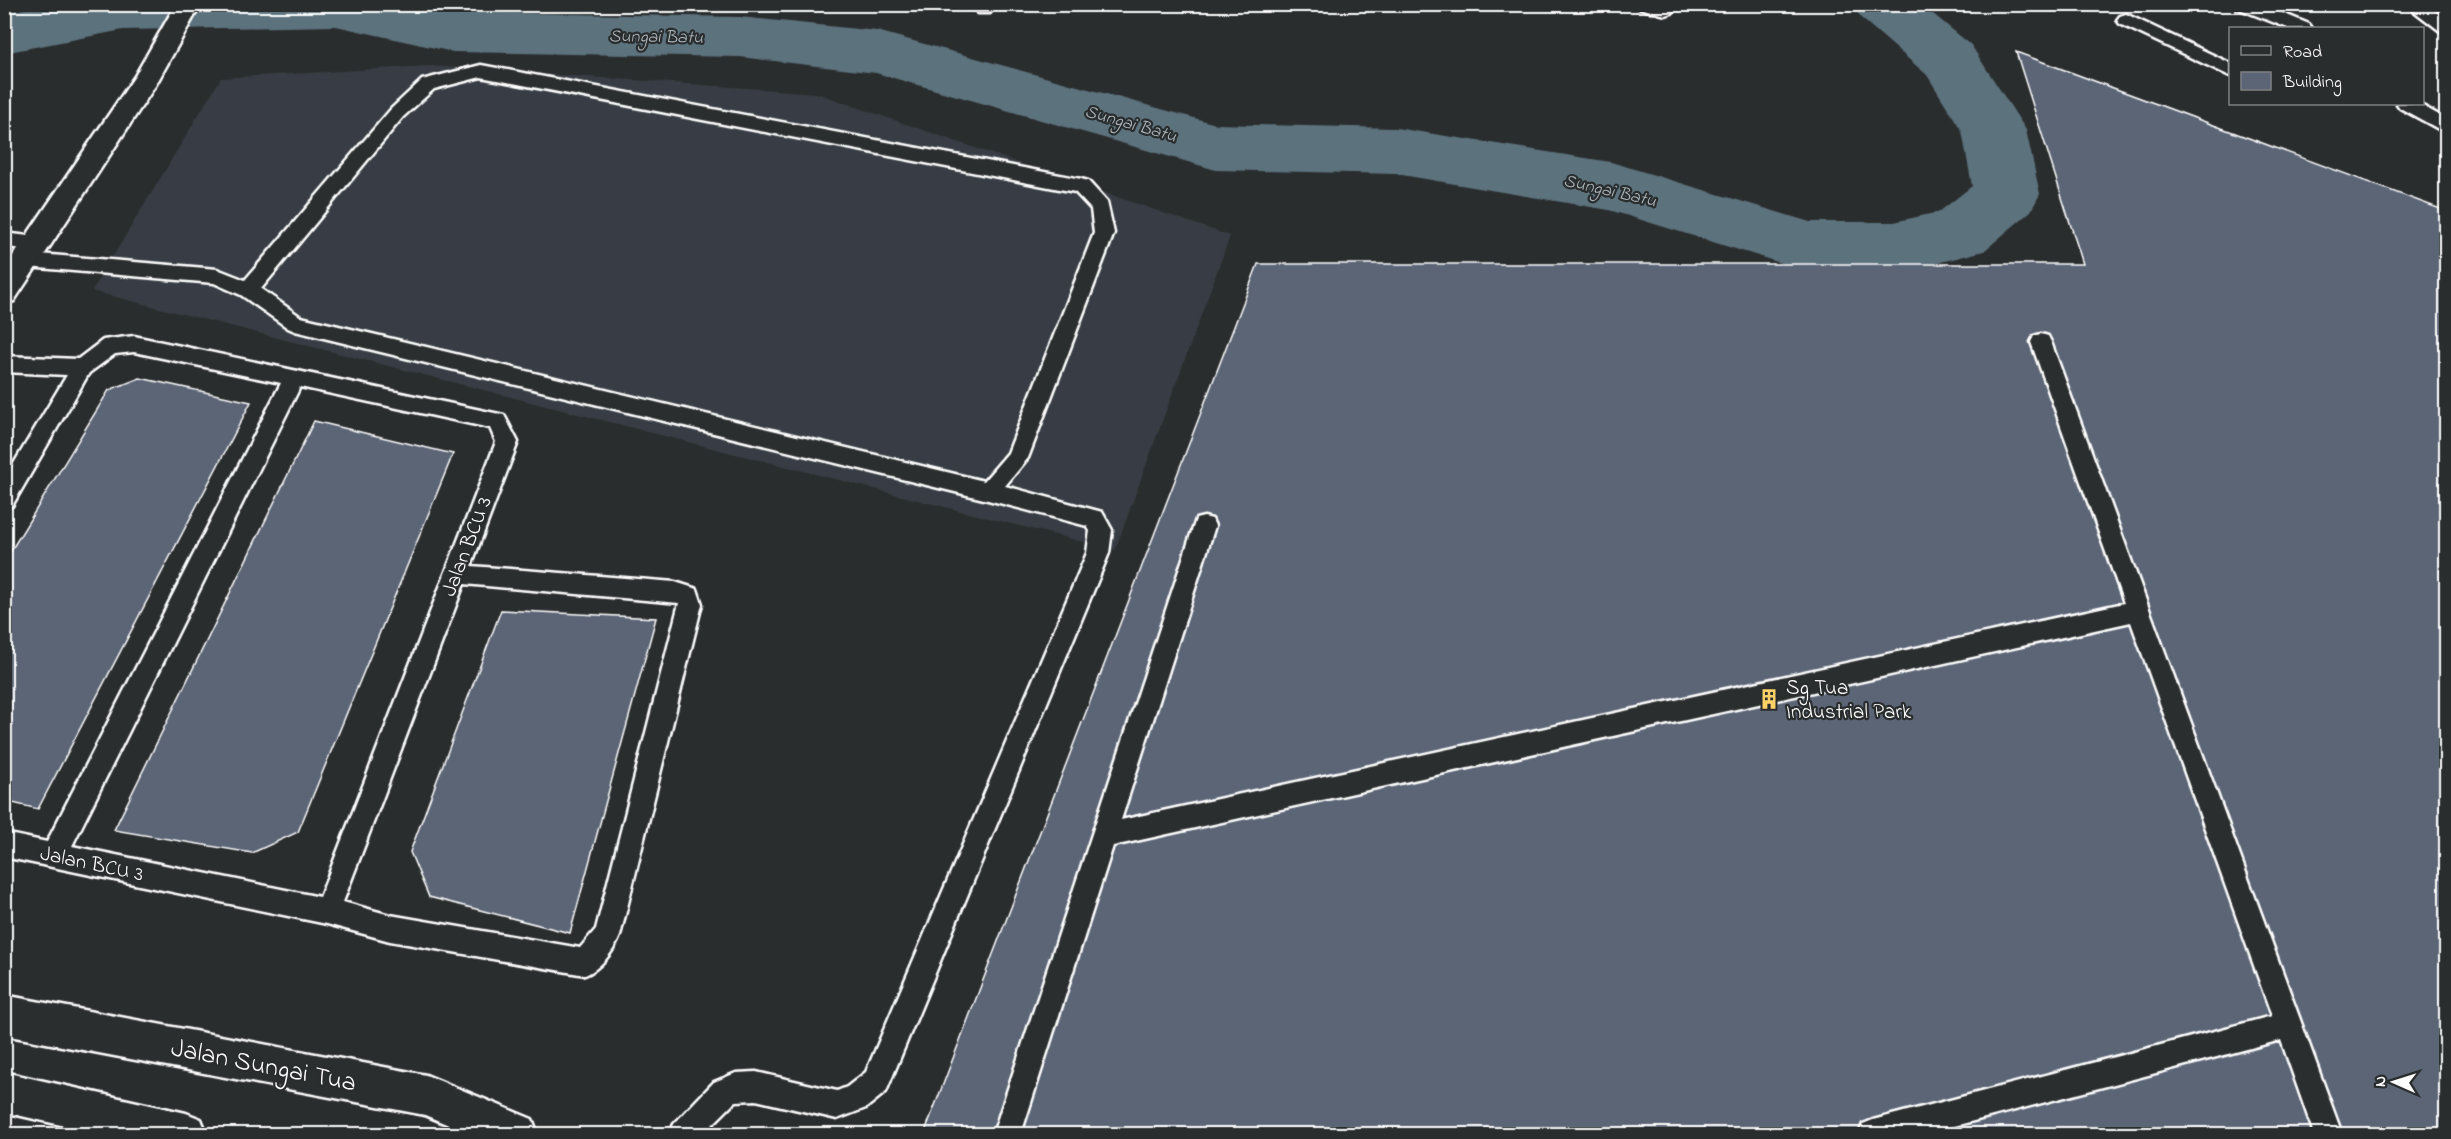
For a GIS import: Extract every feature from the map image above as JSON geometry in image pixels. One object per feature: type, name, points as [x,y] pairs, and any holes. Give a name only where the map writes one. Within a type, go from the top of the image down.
[{"type":"main road","points":[[4,293],[146,80],[189,4]]},
{"type":"main road","name":"Jalan Sungai Tua","points":[[4,1015],[426,1095],[517,1134]]},
{"type":"main road","points":[[4,1092],[186,1134]]},
{"type":"lane","points":[[1645,4],[1666,9]]},
{"type":"lane","points":[[2243,4],[2300,27]]},
{"type":"lane","points":[[2413,4],[2446,27]]},
{"type":"lane","points":[[2126,21],[2229,70]]},
{"type":"lane","points":[[248,290],[397,113],[428,84],[481,71],[1081,186],[1100,207],[1104,233],[1017,458],[988,490]]},
{"type":"lane","points":[[2408,105],[2446,127]]},
{"type":"lane","points":[[4,240],[32,251],[217,276],[248,290],[295,323],[988,490],[1094,519],[1101,530],[1098,554],[876,1082],[856,1098],[837,1105],[756,1086],[736,1087],[724,1092],[684,1134]]},
{"type":"lane","points":[[2041,342],[2328,1134]]},
{"type":"lane","name":"Jalan BCU 3","points":[[4,500],[82,367],[110,346],[134,344],[497,421],[507,442],[327,911],[4,845]]},
{"type":"lane","points":[[4,364],[82,367]]},
{"type":"lane","points":[[54,855],[294,378]]},
{"type":"lane","points":[[1007,1134],[1204,526]]},
{"type":"lane","points":[[327,911],[390,928],[585,962],[607,936],[691,604],[689,596],[675,592],[455,574]]},
{"type":"lane","points":[[1104,836],[2138,610]]},
{"type":"lane","points":[[1873,1134],[2289,1025]]},
{"type":"shaded area","points":[[430,66],[816,93],[1230,236],[1115,550],[92,291],[221,78]]},
{"type":"building","name":"Sg Tua Industrial Park","points":[[2016,52],[2446,211],[2446,1134],[924,1134],[1258,264],[2083,264]]},
{"type":"building","points":[[140,378],[251,402],[38,809],[4,801],[4,562],[109,390]]},
{"type":"building","points":[[314,421],[453,454],[298,832],[252,853],[114,830]]},
{"type":"building","points":[[501,610],[656,618],[570,933],[429,897],[410,852]]},
{"type":"waterway","name":"Sungai Batu","points":[[4,33],[123,10],[336,6],[453,32],[740,37],[877,52],[1216,147],[1396,151],[1611,186],[1810,247],[1894,248],[1960,233],[2007,194],[1994,130],[1949,60],[1882,4]]},
{"type":"place","name":"Sg Tua Industrial Park","points":[[1769,699]]}]
